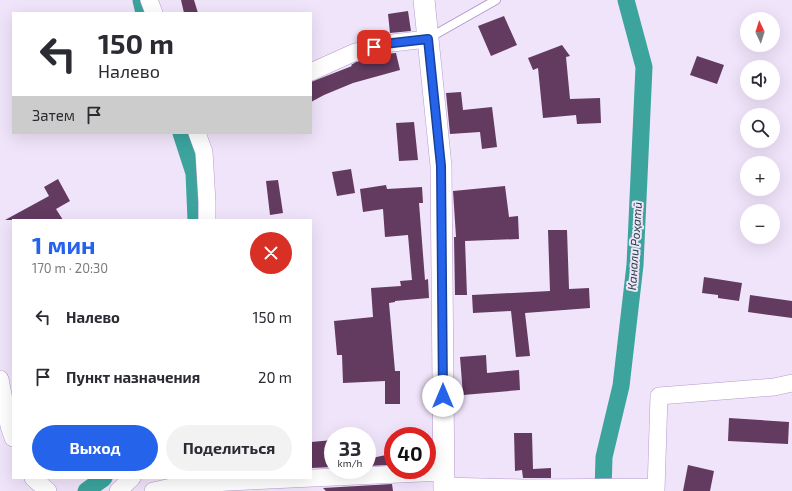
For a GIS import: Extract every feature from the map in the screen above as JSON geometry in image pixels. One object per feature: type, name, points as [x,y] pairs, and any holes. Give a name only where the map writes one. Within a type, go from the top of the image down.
[{"type":"street","points":[[149,0],[154,12]]},
{"type":"street","points":[[424,0],[441,166],[444,483]]},
{"type":"street","points":[[312,72],[353,53],[384,44],[428,39]]},
{"type":"street","points":[[197,134],[204,152],[207,219]]},
{"type":"street","points":[[0,379],[12,435]]},
{"type":"street","points":[[153,491],[176,486],[228,482],[444,483],[516,488],[656,489],[658,396],[774,387],[792,383]]},
{"type":"street","points":[[34,479],[48,491]]},
{"type":"street","points":[[118,491],[131,479]]},
{"type":"lane","points":[[428,39],[496,0]]},
{"type":"building","points":[[181,0],[194,0],[198,12],[184,12]]},
{"type":"building","points":[[408,11],[411,31],[390,33],[388,14]]},
{"type":"building","points":[[504,16],[517,45],[491,56],[478,26]]},
{"type":"building","points":[[562,45],[570,56],[566,57],[570,99],[600,98],[601,123],[577,124],[576,115],[543,118],[538,68],[533,70],[528,58]]},
{"type":"building","points":[[396,53],[400,70],[353,83],[312,101],[312,82],[352,66],[351,65],[356,62],[386,54]]},
{"type":"building","points":[[697,56],[724,65],[717,84],[690,75]]},
{"type":"building","points":[[461,92],[463,110],[492,107],[497,147],[482,149],[480,132],[450,134],[446,93]]},
{"type":"building","points":[[414,122],[418,160],[399,161],[396,123]]},
{"type":"building","points":[[351,169],[355,193],[337,196],[332,172]]},
{"type":"building","points":[[58,179],[70,201],[56,209],[62,219],[5,220],[49,196],[44,187]]},
{"type":"building","points":[[278,180],[283,213],[270,215],[266,181]]},
{"type":"building","points":[[386,185],[387,189],[422,187],[423,203],[419,203],[425,280],[428,279],[429,298],[395,301],[389,303],[395,371],[400,371],[400,404],[385,404],[385,381],[343,383],[342,355],[337,355],[334,321],[373,317],[371,288],[401,286],[400,281],[412,280],[408,235],[385,237],[383,209],[363,212],[360,189]]},
{"type":"building","points":[[505,186],[509,217],[518,216],[519,239],[465,241],[467,295],[455,295],[454,237],[456,237],[453,191]]},
{"type":"building","points":[[548,230],[567,230],[569,289],[589,288],[590,308],[525,313],[530,356],[516,357],[511,311],[473,313],[472,295],[550,291]]},
{"type":"building","points":[[704,277],[742,283],[739,301],[718,298],[718,295],[702,293]]},
{"type":"building","points":[[750,295],[792,301],[792,318],[748,312]]},
{"type":"building","points":[[486,355],[487,373],[519,370],[520,390],[463,395],[460,357]]},
{"type":"building","points":[[729,418],[789,422],[788,444],[728,441]]},
{"type":"building","points":[[514,433],[532,433],[533,469],[551,468],[551,478],[523,478],[522,470],[515,471]]},
{"type":"building","points":[[324,441],[324,467],[312,468],[312,442]]},
{"type":"building","points":[[384,455],[384,465],[376,466],[376,457]]},
{"type":"building","points":[[688,465],[714,471],[710,491],[683,491]]},
{"type":"building","points":[[392,484],[393,491],[326,491],[323,488]]},
{"type":"waterway","name":"Канали Роҳатӣ","points":[[141,0],[144,12]]},
{"type":"waterway","name":"Канали Роҳатӣ","points":[[603,491],[604,457],[621,386],[635,265],[644,67],[626,0]]},
{"type":"waterway","name":"Канали Роҳатӣ","points":[[181,134],[194,173],[196,219]]},
{"type":"waterway","name":"Канали Роҳатӣ","points":[[86,491],[103,479]]},
{"type":"route","points":[[374,47],[384,44],[428,39],[441,166],[443,396]]}]
